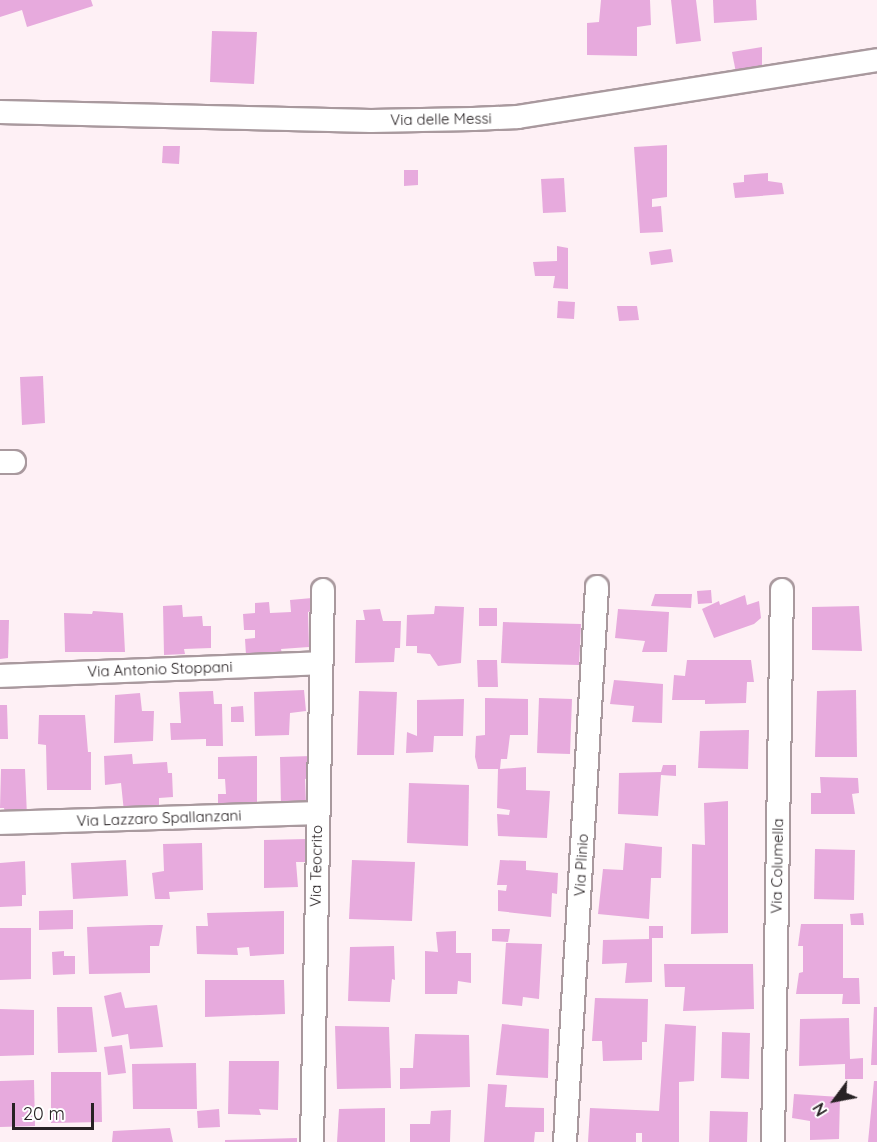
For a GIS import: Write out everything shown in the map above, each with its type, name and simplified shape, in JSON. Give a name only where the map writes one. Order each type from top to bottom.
[{"type":"street","name":"Via delle Messi","points":[[0,112],[371,121],[518,117],[877,60]]},
{"type":"street","name":"Via Plinio","points":[[565,1142],[597,587]]},
{"type":"street","name":"Via Teocrito","points":[[312,1142],[323,590]]},
{"type":"street","name":"Via Columella","points":[[773,1142],[782,590]]},
{"type":"street","name":"Via Antonio Stoppani","points":[[0,676],[321,663]]},
{"type":"street","name":"Via Lazzaro Spallanzani","points":[[0,823],[317,813]]},
{"type":"building","points":[[0,0],[91,0],[93,6],[27,27],[22,10],[0,17]]},
{"type":"building","points":[[601,0],[650,0],[651,25],[637,27],[637,56],[587,55],[587,23],[599,22]]},
{"type":"building","points":[[671,0],[696,0],[701,41],[676,44]]},
{"type":"building","points":[[713,0],[756,0],[757,20],[714,23]]},
{"type":"building","points":[[212,31],[257,32],[254,84],[210,82]]},
{"type":"building","points":[[762,47],[762,69],[736,73],[732,52]]},
{"type":"building","points":[[667,145],[667,197],[652,199],[652,207],[661,206],[663,232],[640,233],[634,147]]},
{"type":"building","points":[[163,146],[180,146],[179,164],[162,163]]},
{"type":"building","points":[[404,170],[418,170],[418,185],[404,186]]},
{"type":"building","points":[[768,173],[768,181],[782,183],[784,194],[735,198],[733,183],[744,182],[744,175]]},
{"type":"building","points":[[564,178],[566,212],[543,213],[541,179]]},
{"type":"building","points":[[557,246],[568,248],[568,289],[553,288],[555,276],[535,276],[533,262],[557,261]]},
{"type":"building","points":[[671,249],[673,262],[651,265],[649,252]]},
{"type":"building","points":[[558,301],[575,302],[574,319],[557,318]]},
{"type":"building","points":[[617,306],[637,306],[639,320],[619,321]]},
{"type":"building","points":[[43,376],[45,423],[22,425],[20,377]]},
{"type":"building","points":[[711,590],[712,603],[698,604],[697,591]]},
{"type":"building","points":[[655,594],[692,594],[691,608],[651,606]]},
{"type":"building","points":[[745,595],[747,605],[759,601],[761,618],[754,624],[714,638],[702,609],[719,601],[720,605]]},
{"type":"building","points":[[312,598],[312,611],[308,612],[309,647],[281,649],[282,654],[246,655],[245,639],[255,638],[255,630],[244,630],[243,614],[255,613],[255,603],[269,602],[270,613],[291,612],[290,600]]},
{"type":"building","points":[[182,605],[183,617],[202,616],[203,626],[211,626],[211,648],[184,649],[185,654],[164,655],[163,606]]},
{"type":"building","points":[[435,606],[464,607],[461,663],[438,666],[430,654],[417,653],[417,646],[406,646],[407,615],[434,614]]},
{"type":"building","points":[[859,606],[862,651],[812,650],[812,607]]},
{"type":"building","points":[[479,608],[497,608],[497,626],[479,626]]},
{"type":"building","points":[[380,609],[383,621],[401,621],[400,648],[395,648],[394,662],[355,663],[356,620],[365,620],[363,610]]},
{"type":"building","points":[[618,609],[669,612],[667,652],[642,652],[645,641],[615,638]]},
{"type":"building","points":[[93,611],[123,613],[125,652],[65,652],[64,613],[92,614]]},
{"type":"building","points":[[0,620],[9,620],[8,658],[0,659]]},
{"type":"building","points":[[503,622],[581,624],[579,665],[501,663]]},
{"type":"building","points":[[477,660],[497,660],[498,687],[478,687]]},
{"type":"building","points":[[687,660],[751,660],[754,682],[747,682],[746,703],[705,704],[705,700],[672,700],[674,675],[685,676]]},
{"type":"building","points":[[614,680],[663,684],[662,723],[632,722],[634,706],[610,704]]},
{"type":"building","points":[[304,690],[306,711],[290,713],[289,735],[255,736],[254,692]]},
{"type":"building","points":[[856,690],[857,757],[815,757],[817,691]]},
{"type":"building","points":[[213,691],[214,704],[222,704],[223,746],[206,746],[206,739],[171,740],[170,723],[181,723],[179,692]]},
{"type":"building","points":[[359,691],[397,692],[394,755],[357,755]]},
{"type":"building","points":[[140,693],[142,711],[154,711],[153,741],[114,743],[115,695]]},
{"type":"building","points":[[485,698],[528,699],[528,735],[510,735],[507,759],[501,759],[500,769],[526,767],[526,790],[550,791],[547,838],[498,836],[497,814],[509,815],[510,810],[497,808],[498,769],[478,769],[475,757],[476,736],[485,735]]},
{"type":"building","points":[[539,698],[572,699],[570,754],[537,753]]},
{"type":"building","points":[[464,699],[463,736],[434,736],[433,752],[406,753],[407,732],[417,736],[417,700]]},
{"type":"building","points":[[0,705],[7,705],[8,739],[0,739]]},
{"type":"building","points":[[243,706],[244,722],[231,722],[231,707]]},
{"type":"building","points":[[39,715],[85,715],[88,752],[91,752],[91,790],[47,790],[46,745],[38,744]]},
{"type":"building","points":[[749,730],[748,769],[698,768],[700,731]]},
{"type":"building","points":[[132,754],[133,764],[167,762],[168,773],[172,773],[173,797],[159,798],[159,810],[124,812],[121,783],[105,785],[104,756]]},
{"type":"building","points":[[257,756],[257,804],[218,805],[218,794],[226,794],[225,779],[218,779],[218,757]]},
{"type":"building","points":[[311,756],[311,778],[305,779],[306,804],[281,806],[280,757]]},
{"type":"building","points":[[663,765],[676,765],[676,776],[661,775],[658,816],[618,814],[619,773],[661,772]]},
{"type":"building","points":[[1,769],[25,769],[27,816],[6,817],[4,808],[0,808]]},
{"type":"building","points":[[820,777],[858,778],[859,793],[852,794],[855,814],[811,814],[811,793],[821,793]]},
{"type":"building","points":[[409,783],[469,785],[468,846],[407,843]]},
{"type":"building","points":[[728,801],[728,933],[691,934],[692,844],[705,845],[704,803]]},
{"type":"building","points":[[306,839],[306,862],[296,862],[298,887],[264,888],[264,840]]},
{"type":"building","points":[[202,843],[203,890],[169,892],[170,899],[155,899],[152,873],[164,871],[163,844]]},
{"type":"building","points":[[625,843],[662,847],[661,878],[651,878],[649,919],[598,914],[603,869],[623,870]]},
{"type":"building","points":[[815,849],[855,850],[854,900],[814,899]]},
{"type":"building","points":[[126,860],[128,896],[73,899],[71,863]]},
{"type":"building","points":[[352,860],[415,862],[412,921],[349,919]]},
{"type":"building","points":[[500,860],[526,861],[526,870],[558,873],[557,894],[552,893],[551,917],[498,911],[498,890],[506,891],[507,885],[497,885]]},
{"type":"building","points":[[25,861],[26,895],[22,895],[22,906],[0,907],[0,863]]},
{"type":"building","points":[[73,910],[73,929],[39,930],[39,911]]},
{"type":"building","points":[[284,911],[284,954],[250,956],[249,947],[237,948],[238,955],[197,954],[196,926],[208,926],[207,913]]},
{"type":"building","points":[[863,913],[864,925],[851,925],[850,914]]},
{"type":"building","points":[[801,924],[843,924],[843,978],[859,978],[860,1004],[842,1004],[843,994],[796,994],[799,973],[803,972],[803,946],[798,946]]},
{"type":"building","points":[[163,925],[159,946],[150,946],[150,973],[89,974],[87,927]]},
{"type":"building","points":[[649,926],[663,926],[663,938],[652,938],[652,982],[625,983],[627,963],[602,964],[603,940],[649,939]]},
{"type":"building","points":[[0,928],[31,928],[31,979],[0,980]]},
{"type":"building","points":[[492,929],[510,929],[508,942],[492,941]]},
{"type":"building","points":[[456,931],[456,953],[471,953],[471,983],[458,981],[457,994],[425,994],[425,951],[438,952],[436,932]]},
{"type":"building","points":[[506,943],[542,944],[539,999],[523,997],[522,1006],[502,1004]]},
{"type":"building","points":[[394,946],[395,980],[392,979],[390,1002],[348,1001],[350,947]]},
{"type":"building","points":[[64,951],[64,956],[75,956],[75,974],[53,975],[52,952]]},
{"type":"building","points":[[664,964],[753,964],[754,1009],[683,1011],[685,987],[665,987]]},
{"type":"building","points":[[205,980],[284,980],[285,1014],[205,1017]]},
{"type":"building","points":[[121,992],[125,1008],[157,1005],[163,1047],[130,1049],[128,1034],[112,1037],[104,996]]},
{"type":"building","points":[[595,998],[648,999],[647,1042],[642,1042],[642,1060],[603,1061],[602,1041],[592,1041]]},
{"type":"building","points":[[57,1007],[92,1007],[97,1052],[58,1053]]},
{"type":"building","points":[[874,1007],[877,1007],[877,1065],[871,1065]]},
{"type":"building","points":[[0,1009],[34,1010],[34,1055],[0,1056]]},
{"type":"building","points":[[849,1018],[850,1059],[863,1058],[863,1079],[845,1079],[845,1064],[799,1066],[800,1019]]},
{"type":"building","points":[[502,1024],[549,1029],[548,1078],[496,1075]]},
{"type":"building","points":[[665,1024],[696,1026],[694,1081],[679,1082],[679,1142],[642,1142],[642,1133],[636,1133],[636,1142],[588,1142],[590,1108],[659,1111]]},
{"type":"building","points":[[335,1026],[389,1027],[391,1088],[337,1089]]},
{"type":"building","points":[[722,1032],[750,1033],[749,1079],[721,1078]]},
{"type":"building","points":[[415,1034],[469,1035],[470,1087],[400,1089],[400,1068],[413,1068]]},
{"type":"building","points":[[122,1045],[126,1073],[108,1075],[104,1047]]},
{"type":"building","points":[[229,1061],[279,1061],[278,1110],[259,1109],[261,1115],[228,1114]]},
{"type":"building","points":[[196,1063],[197,1109],[133,1109],[132,1064]]},
{"type":"building","points":[[51,1072],[101,1072],[102,1122],[51,1123]]},
{"type":"building","points":[[34,1080],[35,1126],[0,1127],[0,1081]]},
{"type":"building","points":[[874,1081],[877,1081],[877,1142],[868,1142]]},
{"type":"building","points":[[488,1084],[507,1085],[505,1107],[544,1108],[544,1132],[535,1132],[534,1142],[484,1142]]},
{"type":"building","points":[[794,1094],[840,1097],[839,1139],[810,1140],[810,1121],[792,1118]]},
{"type":"building","points":[[385,1108],[385,1142],[337,1142],[339,1109]]},
{"type":"building","points":[[219,1109],[220,1127],[198,1128],[197,1111]]},
{"type":"building","points":[[451,1110],[450,1142],[410,1142],[410,1124],[430,1124],[431,1111]]},
{"type":"building","points":[[710,1111],[748,1112],[747,1142],[709,1142]]},
{"type":"building","points":[[170,1128],[173,1142],[112,1142],[113,1131]]},
{"type":"building","points":[[297,1138],[297,1142],[225,1142],[225,1140]]}]
